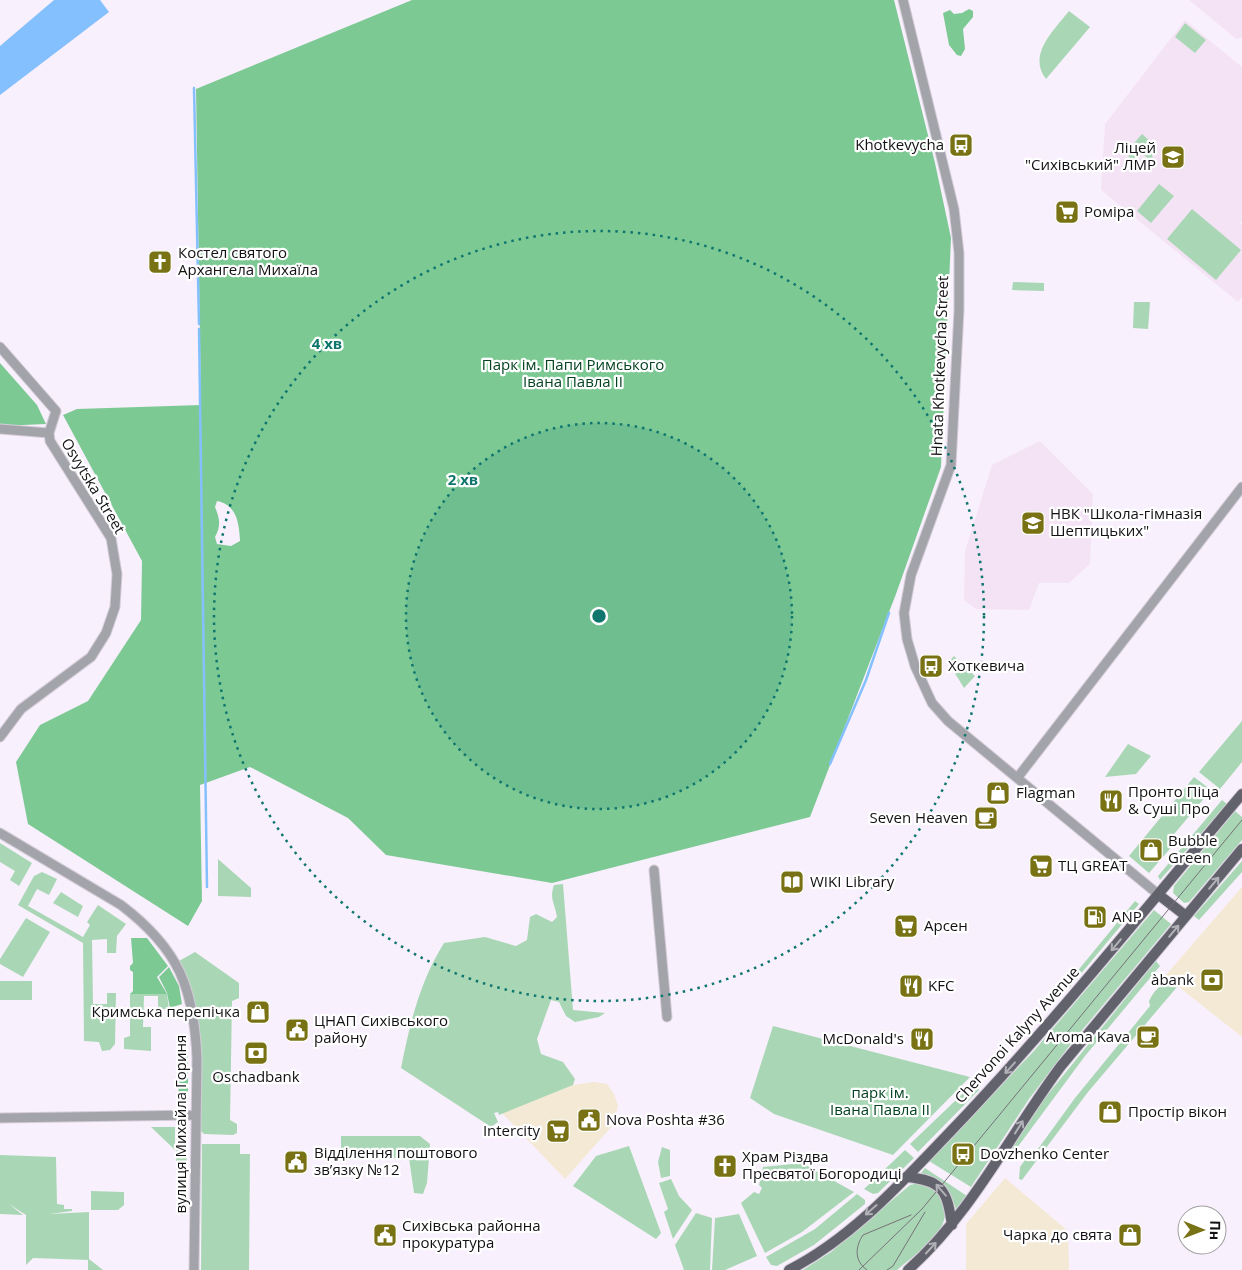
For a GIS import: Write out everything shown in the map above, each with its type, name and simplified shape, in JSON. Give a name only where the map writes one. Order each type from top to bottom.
[{"type":"main road","name":"Chervonoi Kalyny Avenue","points":[[789,1270],[848,1230],[906,1177],[1023,1054],[1242,794]]},
{"type":"main road","points":[[908,1270],[952,1225],[974,1198],[1035,1101],[1061,1066],[1242,850]]},
{"type":"main road","name":"Hnata Khotkevycha Street","points":[[1159,894],[1186,916]]},
{"type":"main road","points":[[906,1177],[932,1181],[943,1190],[948,1198],[952,1225]]},
{"type":"street","name":"Hnata Khotkevycha Street","points":[[903,0],[954,208],[959,278],[951,465],[911,575],[904,613],[907,640],[915,666],[932,703],[948,721],[1159,894]]},
{"type":"street","name":"Osvytska Street","points":[[0,347],[55,411],[48,433],[50,441],[111,538],[117,574],[115,607],[106,633],[91,657],[21,709],[0,737]]},
{"type":"street","points":[[0,429],[48,433]]},
{"type":"street","points":[[1018,777],[1242,488]]},
{"type":"street","name":"вулиця Михайла Гориня","points":[[0,833],[121,905],[149,928],[171,956],[186,984],[196,1030],[194,1270]]},
{"type":"street","points":[[654,870],[667,1017]]},
{"type":"street","points":[[0,1118],[196,1115]]},
{"type":"shaded area","points":[[1189,0],[1242,0],[1242,38],[1236,39]]},
{"type":"shaded area","name":"Ліцей \"Сихівський\" ЛМР","points":[[1185,20],[1242,67],[1242,221],[1240,223],[1242,225],[1242,297],[1238,302],[1101,190],[1105,124]]},
{"type":"shaded area","name":"НВК \"Школа-гімназія Шептицьких\"","points":[[1040,441],[1093,494],[1090,564],[1069,583],[1039,583],[1029,610],[976,609],[964,600],[965,551],[992,465]]},
{"type":"shaded area","points":[[1242,887],[1242,1037],[1165,976]]},
{"type":"shaded area","points":[[594,1082],[607,1084],[614,1094],[618,1105],[614,1124],[565,1179],[502,1113],[573,1085]]},
{"type":"shaded area","points":[[1005,1178],[1068,1231],[1069,1270],[966,1270],[966,1224]]},
{"type":"green space","name":"Парк ім. Папи Римського Івана Павла ІІ","points":[[412,0],[894,0],[935,163],[951,238],[941,467],[896,594],[810,817],[552,883],[386,855],[348,818],[250,767],[200,785],[202,901],[188,926],[28,824],[16,762],[40,725],[88,701],[141,620],[142,561],[63,415],[77,409],[201,405],[196,89]],"holes":[[[217,501],[224,503],[233,511],[238,521],[240,541],[231,546],[217,544],[215,537],[219,522],[215,507]]]},
{"type":"green space","points":[[969,9],[973,11],[973,17],[963,29],[965,49],[961,56],[957,55],[949,45],[943,13],[950,10],[954,14],[962,13]]},
{"type":"green space","points":[[1069,11],[1090,27],[1046,79],[1039,61],[1041,52],[1050,35]]},
{"type":"green space","points":[[1185,23],[1206,40],[1195,53],[1175,37]]},
{"type":"green space","points":[[1142,134],[1151,142],[1153,163],[1141,152],[1130,166],[1128,150]]},
{"type":"green space","points":[[1159,184],[1174,196],[1151,223],[1137,211]]},
{"type":"green space","points":[[1192,209],[1241,250],[1216,280],[1167,239]]},
{"type":"green space","points":[[1013,282],[1044,283],[1044,291],[1012,290]]},
{"type":"green space","points":[[1134,302],[1150,302],[1148,329],[1133,328]]},
{"type":"green space","points":[[0,363],[37,405],[46,424],[0,426]]},
{"type":"green space","points":[[954,656],[975,676],[964,688],[948,662]]},
{"type":"green space","points":[[1242,721],[1242,762],[1220,789],[1199,772]]},
{"type":"green space","points":[[1128,744],[1151,756],[1136,774],[1105,777]]},
{"type":"green space","points":[[1194,777],[1211,790],[1170,839],[1174,844],[1149,873],[1129,856]]},
{"type":"green space","points":[[1222,800],[1227,804],[1160,880],[1158,876]]},
{"type":"green space","points":[[1235,811],[1242,817],[1242,840],[1189,902],[1184,903],[1173,893],[1174,886]]},
{"type":"green space","points":[[0,843],[32,863],[19,886],[10,880],[15,871],[0,862]]},
{"type":"green space","points":[[218,859],[251,888],[251,897],[218,896]]},
{"type":"green space","points":[[1242,861],[1242,872],[1199,920],[1194,916]]},
{"type":"green space","points":[[42,872],[57,879],[49,895],[37,889],[28,906],[83,937],[90,925],[87,922],[98,905],[126,924],[117,936],[116,953],[107,953],[107,939],[92,940],[93,1004],[107,1004],[107,993],[116,993],[115,1044],[110,1050],[102,1051],[99,1042],[84,1041],[83,943],[18,905],[34,876]]},
{"type":"green space","points":[[563,884],[573,1010],[605,1013],[599,1017],[575,1022],[566,1016],[559,1002],[551,1000],[537,1039],[541,1054],[563,1062],[575,1079],[573,1085],[499,1115],[498,1112],[494,1113],[498,1122],[491,1127],[401,1068],[417,1003],[428,972],[444,943],[485,937],[516,946],[527,940],[530,917],[536,914],[552,922],[557,917],[552,898],[553,890],[554,885]]},
{"type":"green space","points":[[61,892],[83,906],[78,917],[53,903]]},
{"type":"green space","points":[[1135,901],[1139,904],[1069,988],[1066,985]]},
{"type":"green space","points":[[1154,910],[1171,924],[1073,1041],[1029,1099],[971,1187],[929,1161],[1033,1052]]},
{"type":"green space","points":[[26,918],[50,932],[23,977],[0,964],[0,959]]},
{"type":"green space","points":[[131,938],[147,938],[168,966],[157,977],[167,994],[130,994],[133,991],[133,972],[130,970],[130,966],[133,963]]},
{"type":"green space","points":[[195,952],[239,983],[239,998],[232,1001],[230,1120],[237,1124],[237,1133],[233,1135],[204,1134],[200,1130],[200,1044],[193,1002],[179,961]]},
{"type":"green space","points":[[1156,961],[1160,966],[1085,1056],[1008,1160],[1004,1160],[1040,1104]]},
{"type":"green space","points":[[169,967],[179,986],[182,1004],[170,1008],[167,993],[159,977]]},
{"type":"green space","points":[[0,981],[32,981],[32,1000],[0,1000]]},
{"type":"green space","points":[[1170,981],[1177,987],[1088,1092],[1022,1180],[1019,1179],[1020,1167],[1025,1160],[1030,1160],[1075,1098],[1150,1006],[1149,1001],[1155,991]]},
{"type":"green space","points":[[130,994],[167,994],[169,1009],[158,1009],[158,996],[144,996],[143,1027],[151,1027],[151,1051],[124,1049],[124,1038],[130,1036]]},
{"type":"green space","name":"парк ім. Івана Павла II","points":[[773,1026],[970,1077],[893,1155],[774,1114],[750,1098]]},
{"type":"green space","points":[[188,1055],[188,1103],[179,1101],[177,1056]]},
{"type":"green space","points":[[978,1079],[979,1090],[918,1152],[910,1144]]},
{"type":"green space","points":[[151,1127],[175,1127],[175,1150]]},
{"type":"green space","points":[[177,1127],[182,1129],[185,1134],[186,1170],[176,1170]]},
{"type":"green space","points":[[341,1136],[420,1136],[430,1144],[427,1183],[423,1194],[414,1193],[409,1158],[341,1157]]},
{"type":"green space","points":[[202,1144],[240,1144],[240,1154],[250,1154],[249,1270],[201,1270]]},
{"type":"green space","points":[[629,1146],[661,1233],[656,1239],[573,1186],[596,1156]]},
{"type":"green space","points":[[662,1147],[670,1150],[670,1176],[661,1178],[658,1162]]},
{"type":"green space","points":[[905,1150],[914,1158],[878,1193],[873,1194],[864,1189]]},
{"type":"green space","points":[[0,1155],[56,1157],[57,1204],[64,1205],[64,1209],[72,1209],[72,1211],[49,1214],[89,1212],[89,1259],[103,1270],[88,1270],[88,1260],[33,1258],[26,1265],[26,1215],[9,1204],[23,1215],[0,1214]]},
{"type":"green space","points":[[802,1163],[854,1192],[802,1232],[765,1253],[741,1203],[754,1192],[759,1194],[762,1188],[759,1185],[763,1167]]},
{"type":"green space","points":[[925,1168],[967,1196],[958,1209],[956,1209],[947,1190],[939,1182],[921,1173]]},
{"type":"green space","points":[[671,1179],[679,1196],[692,1210],[673,1239],[664,1212],[668,1209],[659,1183]]},
{"type":"green space","points":[[919,1183],[933,1189],[941,1197],[945,1212],[944,1222],[932,1240],[897,1270],[803,1270],[831,1252],[910,1185]]},
{"type":"green space","points":[[91,1191],[124,1192],[124,1205],[118,1210],[91,1210]]},
{"type":"green space","points":[[857,1194],[865,1200],[865,1204],[814,1245],[777,1266],[771,1265],[766,1257],[815,1229]]},
{"type":"green space","points":[[696,1213],[712,1218],[710,1270],[684,1270],[675,1245]]},
{"type":"green space","points":[[739,1214],[757,1256],[725,1270],[712,1270],[715,1218]]},
{"type":"water","points":[[54,0],[100,0],[109,12],[0,95],[0,46]]},
{"type":"waterway","points":[[194,88],[199,324]]},
{"type":"waterway","points":[[199,329],[207,887]]},
{"type":"waterway","points":[[830,764],[866,680],[889,613]]},
{"type":"tram line","points":[[859,1270],[922,1209],[1242,820]]},
{"type":"tram line","points":[[887,1270],[893,1266],[925,1212]]},
{"type":"tram line","points":[[867,1270],[860,1262],[857,1254],[858,1244],[863,1235],[911,1215]]},
{"type":"place","name":"Khotkevycha","points":[[961,145]]},
{"type":"place","name":"Ліцей \"Сихівський\" ЛМР","points":[[1173,157]]},
{"type":"place","name":"Роміра","points":[[1067,212]]},
{"type":"place","name":"Костел святого Архангела Михаїла","points":[[160,262]]},
{"type":"place","name":"НВК \"Школа-гімназія Шептицьких\"","points":[[1033,523]]},
{"type":"place","name":"Хоткевича","points":[[931,666]]},
{"type":"place","name":"Flagman","points":[[998,793]]},
{"type":"place","name":"Пронто Піца & Суші Про","points":[[1111,801]]},
{"type":"place","name":"Seven Heaven","points":[[986,818]]},
{"type":"place","name":"Bubble Green","points":[[1151,850]]},
{"type":"place","name":"ТЦ GREAT","points":[[1041,866]]},
{"type":"place","name":"WIKI Library","points":[[792,882]]},
{"type":"place","name":"ANP","points":[[1095,917]]},
{"type":"place","name":"Арсен","points":[[906,926]]},
{"type":"place","name":"àbank","points":[[1212,980]]},
{"type":"place","name":"KFC","points":[[911,986]]},
{"type":"place","name":"Кримська перепічка","points":[[258,1012]]},
{"type":"place","name":"ЦНАП Сихівського району","points":[[297,1030]]},
{"type":"place","name":"Aroma Kava","points":[[1148,1037]]},
{"type":"place","name":"McDonald's","points":[[922,1039]]},
{"type":"place","name":"Oschadbank","points":[[256,1053]]},
{"type":"place","name":"Простір вікон","points":[[1110,1112]]},
{"type":"place","name":"Nova Poshta #36","points":[[589,1120]]},
{"type":"place","name":"Intercity","points":[[558,1131]]},
{"type":"place","name":"Dovzhenko Center","points":[[963,1154]]},
{"type":"place","name":"Відділення поштового зв’язку №12","points":[[296,1162]]},
{"type":"place","name":"Храм Різдва Пресвятої Богородиці","points":[[725,1166]]},
{"type":"place","name":"Сихівська районна прокуратура","points":[[385,1235]]},
{"type":"place","name":"Чарка до свята","points":[[1130,1235]]}]
